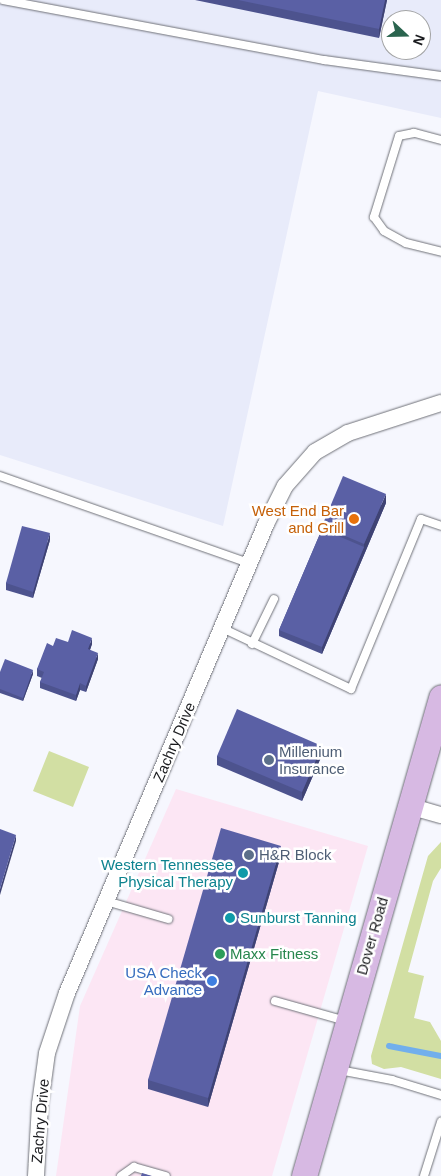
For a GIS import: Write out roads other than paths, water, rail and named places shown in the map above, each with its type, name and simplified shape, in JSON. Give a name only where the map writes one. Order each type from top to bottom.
[{"type":"main road","name":"Dover Road","points":[[304,1176],[409,806],[440,706]]},
{"type":"street","name":"Zachry Drive","points":[[36,1176],[40,1104],[47,1053],[67,993],[249,564],[285,486],[315,452],[348,433],[441,403]]},
{"type":"street","points":[[409,806],[441,815]]},
{"type":"lane","points":[[3,0],[324,60],[441,76]]},
{"type":"lane","points":[[441,140],[414,132],[399,136],[374,217],[384,231],[406,243],[441,252]]},
{"type":"lane","points":[[0,476],[249,564]]},
{"type":"lane","points":[[222,628],[252,644],[351,689],[421,519],[441,526]]},
{"type":"lane","points":[[252,644],[274,599]]},
{"type":"lane","points":[[106,901],[168,919]]},
{"type":"lane","points":[[274,1001],[348,1022]]},
{"type":"lane","points":[[334,1069],[392,1080],[441,1095]]},
{"type":"lane","points":[[424,1176],[441,1122]]},
{"type":"lane","points":[[121,1176],[134,1167],[166,1176]]},
{"type":"waterway","points":[[389,1046],[441,1056]]},
{"type":"place","name":"West End Bar and Grill","points":[[354,519]]},
{"type":"place","name":"Millenium Insurance","points":[[269,760]]},
{"type":"place","name":"H&R Block","points":[[249,855]]},
{"type":"place","name":"Western Tennessee Physical Therapy","points":[[243,873]]},
{"type":"place","name":"Sunburst Tanning","points":[[230,918]]},
{"type":"place","name":"Maxx Fitness","points":[[220,954]]},
{"type":"place","name":"USA Check Advance","points":[[212,981]]}]
